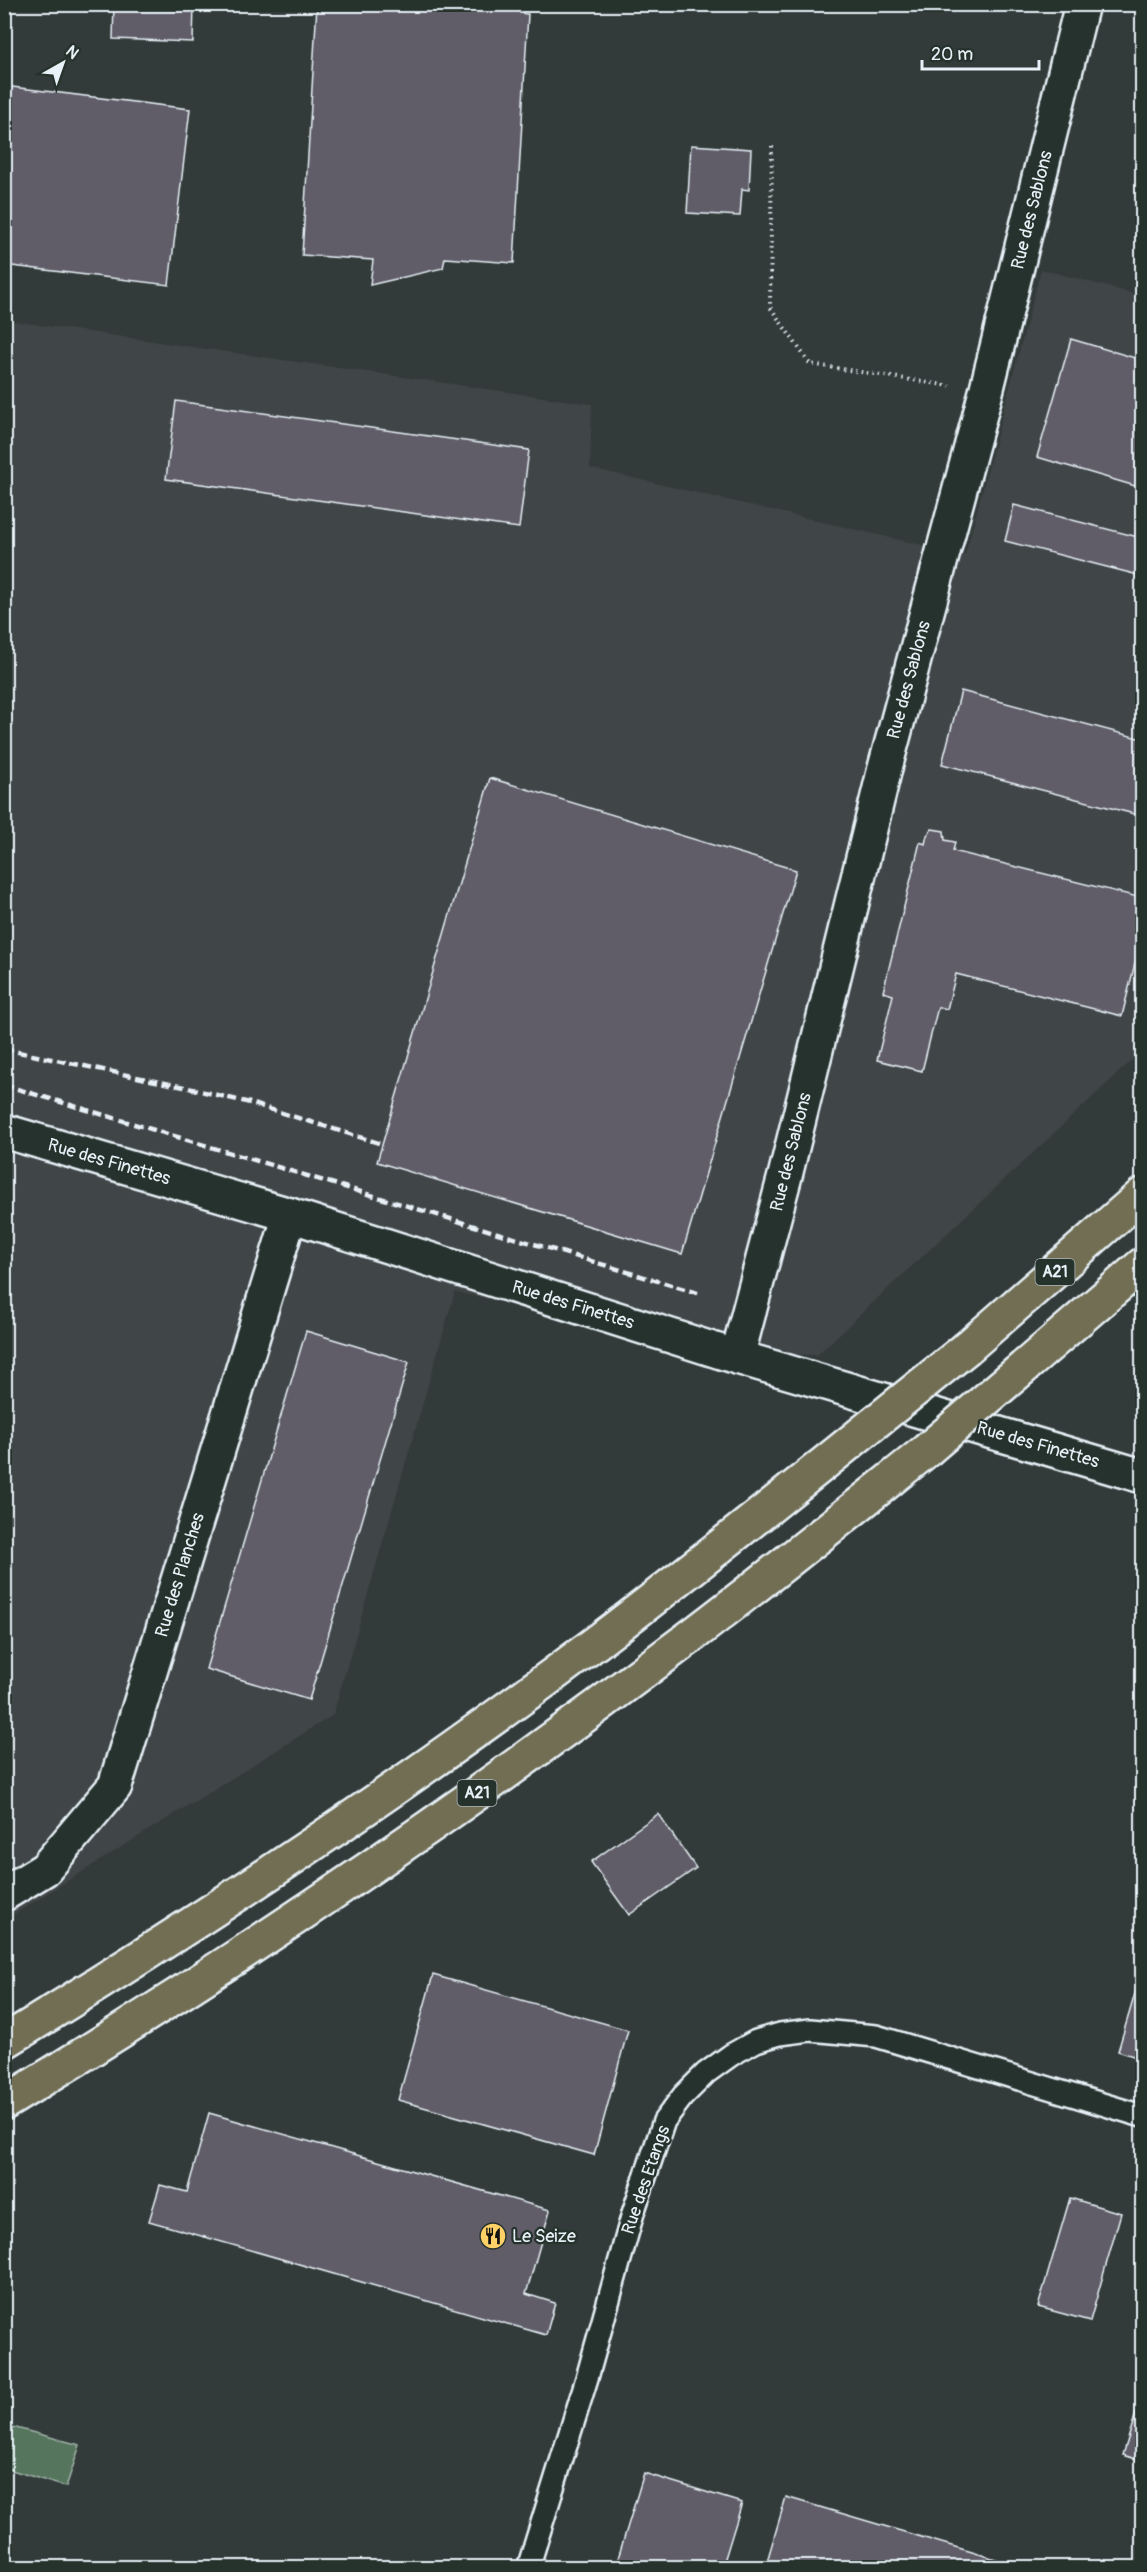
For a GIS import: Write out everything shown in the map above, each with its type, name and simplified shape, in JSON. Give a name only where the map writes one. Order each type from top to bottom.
[{"type":"highway","name":"A21","points":[[4,2042],[190,1925],[430,1762],[595,1643],[724,1544],[967,1348],[1143,1195]]},
{"type":"highway","name":"A21","points":[[4,2103],[253,1946],[428,1828],[685,1641],[927,1450],[1143,1265]]},
{"type":"street","name":"Rue des Sablons","points":[[737,1356],[786,1172],[885,768],[987,392],[1082,4]]},
{"type":"street","name":"Rue des Finettes","points":[[4,1131],[290,1215],[737,1356],[1143,1476]]},
{"type":"street","name":"Rue des Planches","points":[[4,1894],[45,1869],[115,1786],[290,1215]]},
{"type":"lane","name":"Rue des Etangs","points":[[528,2568],[587,2378],[633,2212],[664,2121],[682,2096],[723,2061],[756,2042],[780,2034],[810,2031],[876,2036],[1143,2116]]},
{"type":"path","points":[[772,146],[770,307],[810,364],[987,392]]},
{"type":"shaded area","points":[[1041,269],[1142,296],[1142,1051],[817,1355],[759,1353],[455,1292],[333,1715],[5,1920],[5,320],[592,404],[590,468],[965,555]]},
{"type":"green space","points":[[5,2425],[80,2445],[66,2487],[5,2468]]},
{"type":"building","points":[[114,4],[194,4],[193,42],[113,39]]},
{"type":"building","points":[[521,4],[520,13],[528,14],[514,263],[445,258],[443,268],[370,285],[373,260],[302,255],[317,5]]},
{"type":"building","points":[[4,86],[190,109],[169,285],[4,265]]},
{"type":"building","points":[[691,145],[751,149],[749,190],[742,189],[740,216],[687,213]]},
{"type":"building","points":[[1071,339],[1142,360],[1142,488],[1037,457]]},
{"type":"building","points":[[176,401],[529,450],[519,528],[166,479]]},
{"type":"building","points":[[1014,505],[1142,538],[1142,576],[1005,541]]},
{"type":"building","points":[[961,691],[1142,739],[1142,816],[942,764]]},
{"type":"building","points":[[490,778],[796,870],[682,1254],[377,1162]]},
{"type":"building","points":[[932,829],[944,831],[945,840],[955,842],[953,851],[1142,898],[1142,935],[1122,1016],[956,974],[947,1009],[938,1007],[922,1071],[877,1060],[893,995],[883,992],[920,842],[925,844],[927,835]]},
{"type":"building","points":[[306,1331],[409,1362],[309,1700],[206,1669]]},
{"type":"building","points":[[658,1814],[696,1868],[629,1915],[591,1862]]},
{"type":"building","points":[[1142,1970],[1142,2059],[1118,2051]]},
{"type":"building","points":[[433,1975],[628,2030],[594,2155],[398,2100]]},
{"type":"building","points":[[209,2113],[550,2210],[526,2294],[555,2303],[546,2335],[149,2221],[160,2185],[187,2192]]},
{"type":"building","points":[[1070,2198],[1121,2213],[1090,2321],[1038,2307]]},
{"type":"building","points":[[1142,2394],[1142,2461],[1123,2455]]},
{"type":"building","points":[[644,2473],[742,2503],[722,2568],[615,2568]]},
{"type":"building","points":[[786,2497],[1016,2565],[1015,2568],[765,2568]]},
{"type":"railway","points":[[4,1049],[250,1103],[382,1144]]},
{"type":"railway","points":[[4,1085],[701,1294]]},
{"type":"place","name":"Le Seize","points":[[493,2236]]}]
